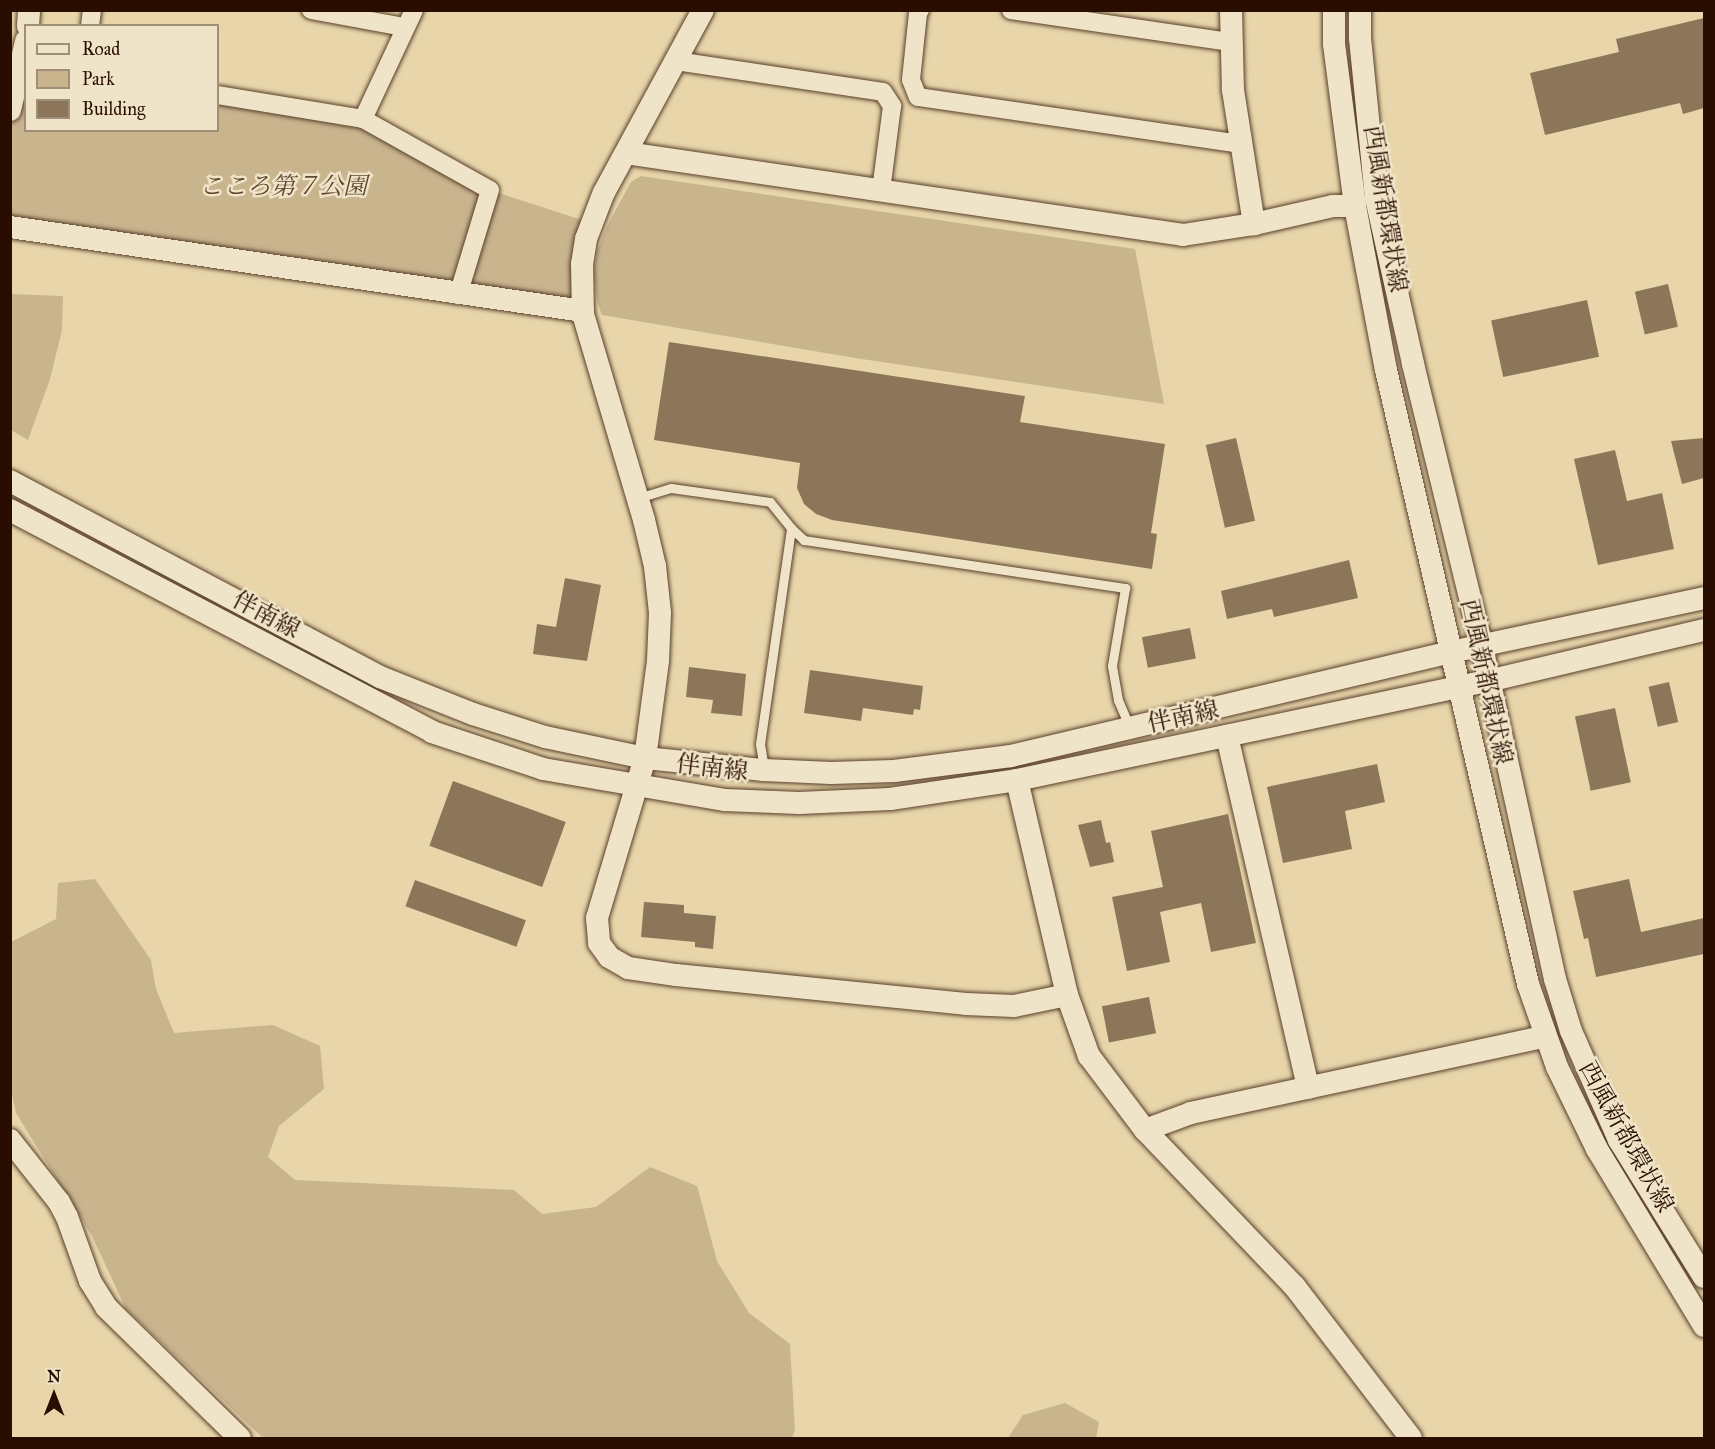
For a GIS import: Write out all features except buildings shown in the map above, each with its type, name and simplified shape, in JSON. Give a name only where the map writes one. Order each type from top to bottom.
[{"type":"street","points":[[311,10],[404,27]]},
{"type":"street","points":[[363,119],[404,27],[414,10]]},
{"type":"street","points":[[704,10],[604,192],[586,239],[581,280],[583,311],[638,498],[655,566],[660,613],[658,661],[645,758],[597,918],[599,943],[609,957],[628,968],[966,1004],[1014,1006],[1067,995]]},
{"type":"street","points":[[920,10],[911,80],[918,97],[1240,144]]},
{"type":"street","points":[[1011,10],[1231,42]]},
{"type":"street","points":[[1231,10],[1231,42],[1240,144],[1254,224]]},
{"type":"street","name":"西風新都環状線","points":[[1334,10],[1334,44],[1354,206],[1386,370],[1528,984],[1557,1067],[1597,1149],[1704,1326]]},
{"type":"street","name":"西風新都環状線","points":[[1360,10],[1360,38],[1377,198],[1413,364],[1482,646],[1555,979],[1570,1031],[1619,1140],[1704,1277]]},
{"type":"street","points":[[10,110],[21,57]]},
{"type":"street","points":[[676,61],[884,92],[892,106],[881,191]]},
{"type":"street","points":[[219,95],[363,119],[490,190],[458,295]]},
{"type":"street","points":[[626,153],[1183,235],[1254,224],[1333,206],[1354,206]]},
{"type":"street","points":[[10,227],[458,295],[583,311]]},
{"type":"street","name":"伴南線","points":[[10,481],[380,677],[473,714],[544,737],[645,758],[764,770],[831,773],[894,771],[1011,756],[1451,652],[1704,598]]},
{"type":"street","name":"伴南線","points":[[10,510],[432,732],[543,769],[725,800],[799,803],[890,799],[1017,780],[1488,681],[1704,630]]},
{"type":"street","points":[[1227,736],[1308,1088]]},
{"type":"street","points":[[1017,780],[1067,995],[1089,1056],[1145,1130],[1295,1287],[1411,1438]]},
{"type":"street","points":[[1145,1130],[1191,1113],[1546,1036]]},
{"type":"street","points":[[10,1140],[59,1202],[70,1225],[90,1281],[106,1307],[240,1438]]},
{"type":"lane","points":[[638,498],[671,488],[770,502],[804,540],[1125,588],[1112,666],[1118,700],[1130,728]]},
{"type":"lane","points":[[764,770],[760,744],[791,528]]},
{"type":"green space","name":"こころ第７公園","points":[[24,69],[24,132],[219,132],[219,95],[363,119],[490,190],[591,223],[583,311],[11,227],[11,110]]},
{"type":"green space","points":[[641,176],[1135,249],[1164,404],[855,358],[602,315],[597,301],[594,273],[597,252],[606,228],[631,182]]},
{"type":"green space","points":[[11,294],[63,296],[62,330],[50,379],[28,440],[11,430]]},
{"type":"green space","points":[[95,879],[151,960],[156,989],[174,1033],[273,1025],[320,1046],[324,1089],[279,1126],[268,1157],[295,1180],[514,1190],[542,1214],[596,1207],[650,1167],[697,1186],[717,1261],[749,1313],[790,1344],[795,1429],[792,1438],[263,1438],[126,1309],[92,1236],[16,1113],[10,1085],[11,942],[56,919],[58,883]]},
{"type":"green space","points":[[1065,1403],[1099,1422],[1096,1438],[1008,1438],[1023,1415]]}]
